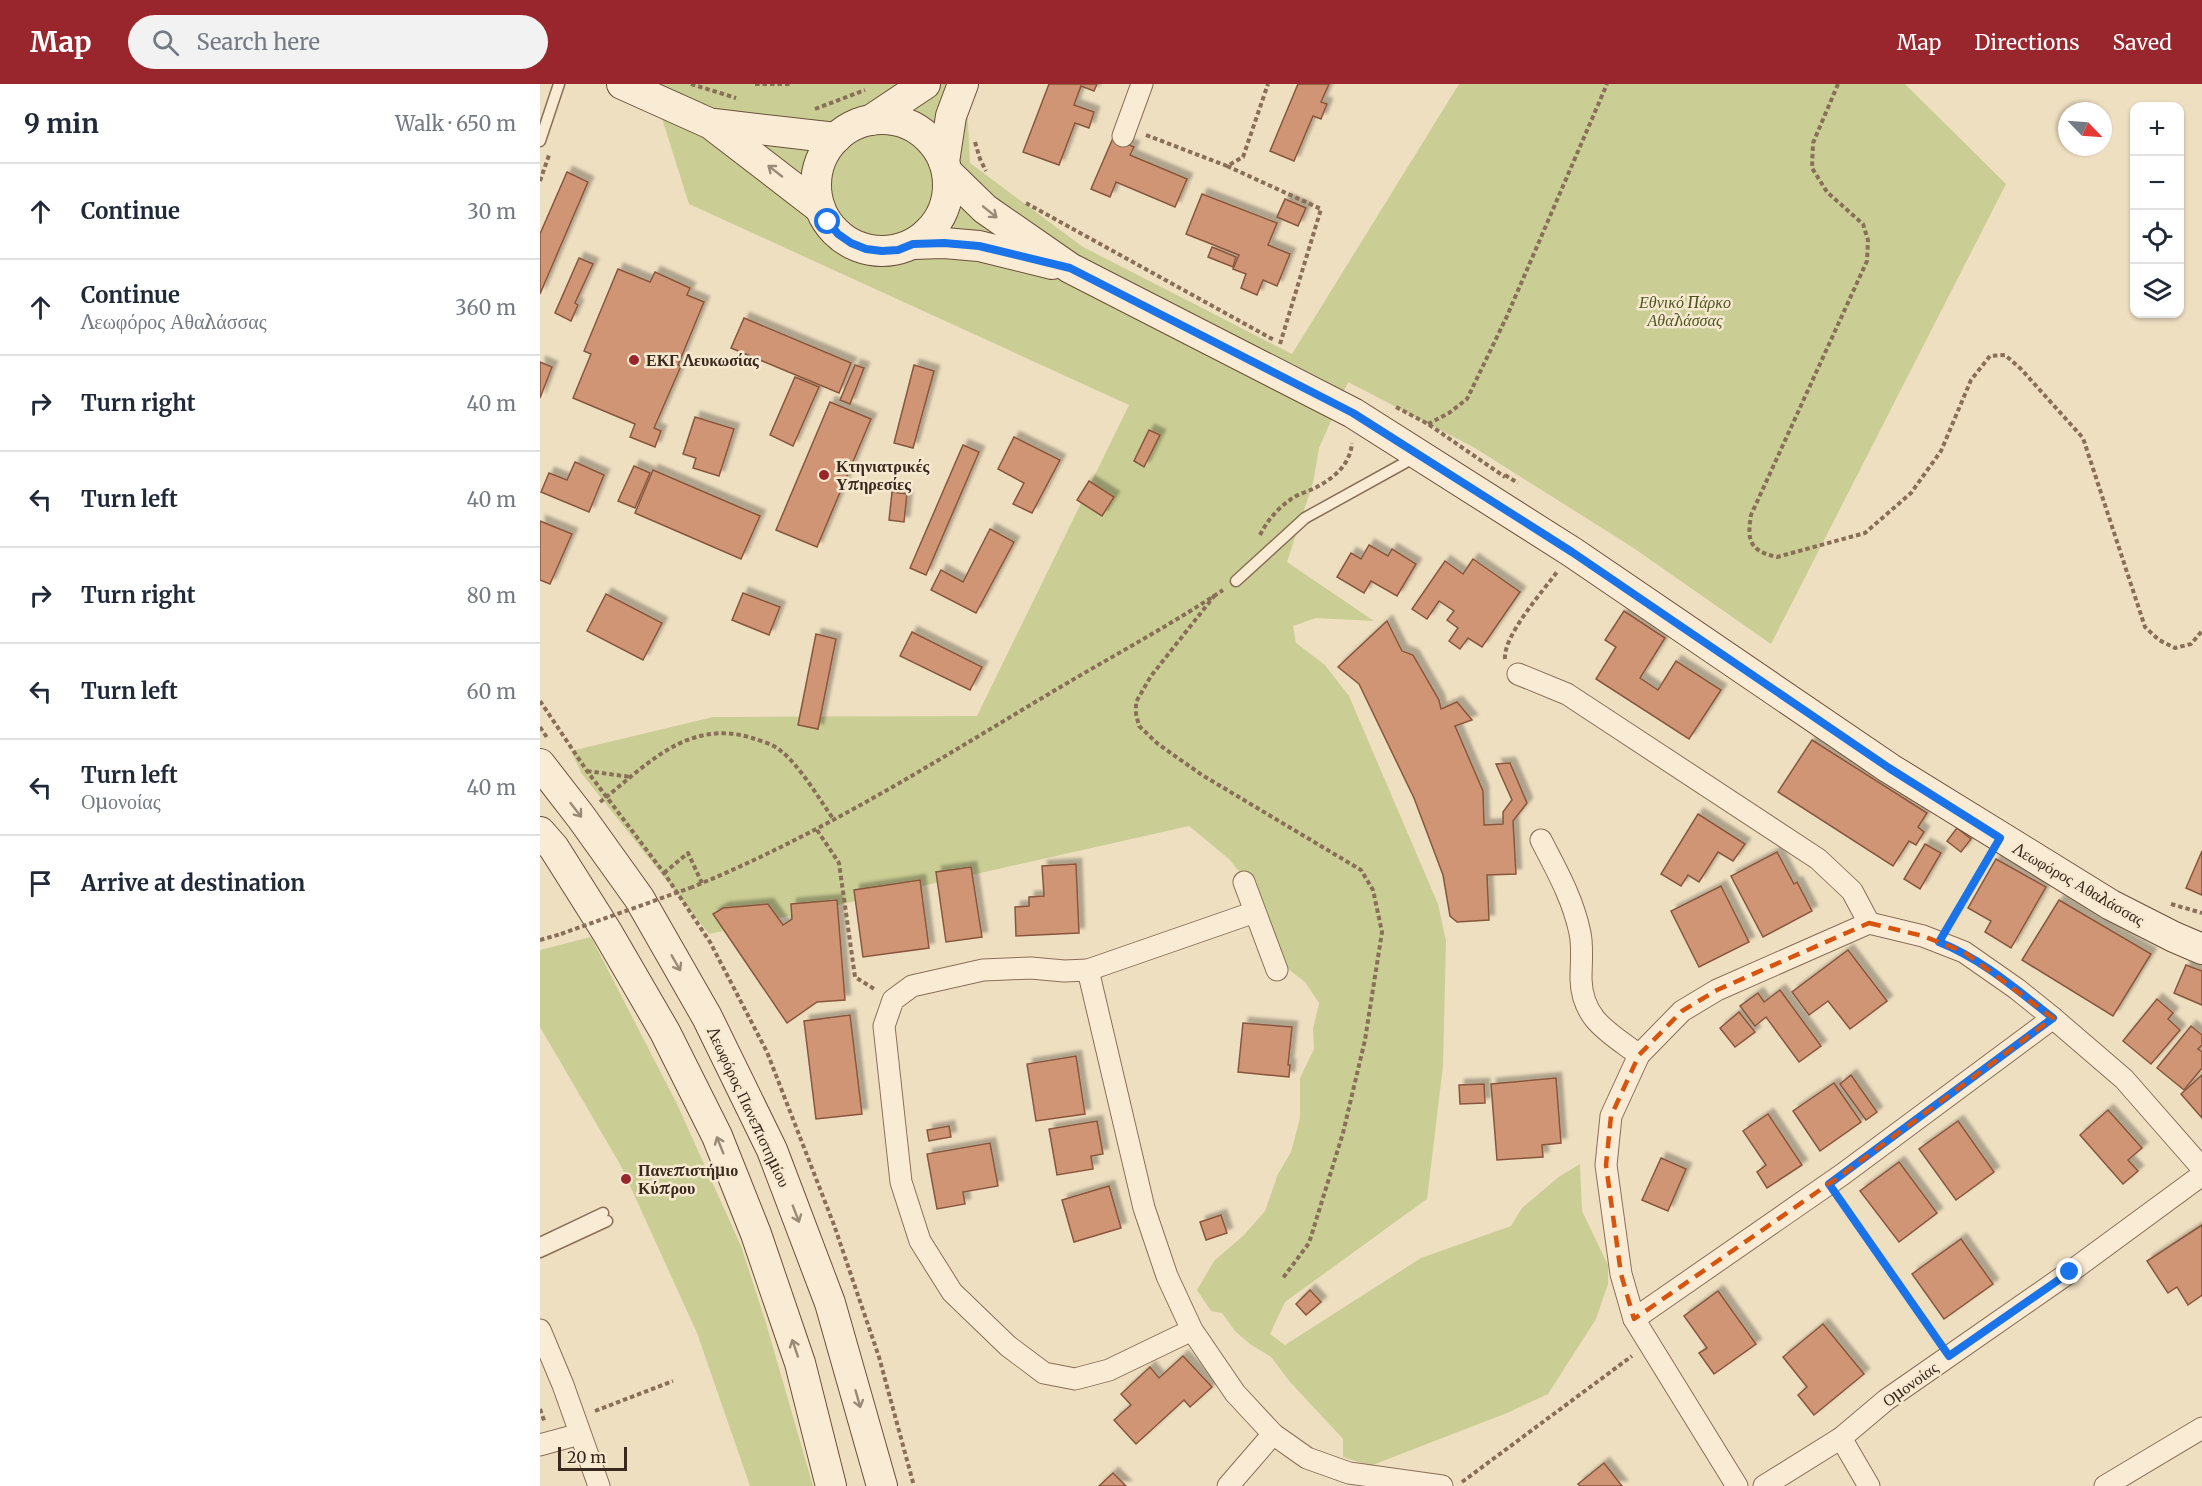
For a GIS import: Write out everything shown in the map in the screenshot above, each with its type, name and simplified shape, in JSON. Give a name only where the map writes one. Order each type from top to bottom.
[{"type":"main road","points":[[622,84],[711,124],[820,208]]},
{"type":"main road","points":[[925,84],[871,120],[847,130],[825,153],[818,171],[817,189],[820,208],[838,234],[851,243],[866,249],[898,250],[913,244],[932,229],[944,208],[947,196],[946,167],[951,116],[963,84]]},
{"type":"main road","points":[[871,120],[889,120],[907,124],[923,133],[936,146],[946,167]]},
{"type":"main road","points":[[711,124],[837,138]]},
{"type":"main road","name":"Λεωφόρος Αθαλάσσας","points":[[946,167],[985,209],[1070,268],[1353,413],[1415,451],[1500,489],[1572,552],[1889,768],[2111,905],[2174,938],[2202,949]]},
{"type":"main road","name":"Λεωφόρος Αθαλάσσας","points":[[913,244],[944,243],[979,246],[1070,268]]},
{"type":"main road","name":"Λεωφόρος Πανεπιστημίου","points":[[540,764],[639,898],[707,1017],[772,1150],[830,1303],[882,1486]]},
{"type":"main road","points":[[540,832],[554,848],[665,1032],[717,1136],[756,1234],[800,1363],[831,1486]]},
{"type":"street","points":[[1124,132],[1142,84]]},
{"type":"street","points":[[1518,674],[1567,694],[1818,859],[1852,891],[1869,923]]},
{"type":"street","points":[[1541,840],[1569,893],[1581,935],[1581,990],[1586,1009],[1604,1029],[1639,1055]]},
{"type":"street","points":[[1244,882],[1277,970]]},
{"type":"street","points":[[1192,1330],[1108,1370],[1075,1379],[1044,1373],[1008,1346],[952,1292],[920,1241],[901,1182],[884,1026],[893,1000],[912,986],[983,970],[1031,968],[1064,971],[1088,970],[1255,912]]},
{"type":"street","points":[[1737,1486],[1634,1319],[1621,1274],[1606,1165],[1611,1116],[1639,1055],[1682,1011],[1717,990],[1869,923],[1905,931],[1964,952],[2017,989],[2124,1079],[2202,1168]]},
{"type":"street","points":[[1088,970],[1144,1208],[1167,1276],[1192,1330],[1234,1393],[1273,1434],[1307,1458],[1349,1473],[1442,1486]]},
{"type":"street","points":[[1634,1319],[1829,1184],[2053,1018]]},
{"type":"street","name":"Ομονοίας","points":[[1764,1486],[1841,1438],[1886,1400],[2202,1175]]},
{"type":"street","points":[[540,1330],[563,1384],[599,1486]]},
{"type":"street","points":[[2105,1486],[2202,1428]]},
{"type":"street","points":[[543,1435],[580,1434]]},
{"type":"street","points":[[1228,1486],[1273,1434]]},
{"type":"street","points":[[1841,1438],[1869,1486]]},
{"type":"lane","points":[[540,141],[559,84]]},
{"type":"lane","points":[[1236,581],[1305,518],[1408,461],[1415,451]]},
{"type":"lane","points":[[540,1243],[605,1217],[540,1252]]},
{"type":"path","points":[[691,84],[746,101]]},
{"type":"path","points":[[755,84],[792,84]]},
{"type":"path","points":[[1227,166],[1243,157],[1268,84]]},
{"type":"path","points":[[1428,424],[1449,413],[1467,399],[1507,316],[1607,84]]},
{"type":"path","points":[[1838,84],[1813,143],[1812,168],[1827,192],[1863,224],[1868,240],[1867,261],[1751,515],[1748,534],[1753,545],[1765,555],[1777,557],[1865,533],[1911,493],[1941,451],[1971,380],[1990,356],[2005,356],[2021,369],[2083,438],[2145,627],[2159,640],[2175,648],[2191,644],[2202,631]]},
{"type":"path","points":[[806,112],[868,88]]},
{"type":"path","points":[[1023,201],[1280,344],[1321,209],[1227,166],[1124,132]]},
{"type":"path","points":[[974,138],[988,176]]},
{"type":"path","points":[[1393,405],[1428,424],[1500,489],[1525,488]]},
{"type":"path","points":[[1257,541],[1267,521],[1291,499],[1317,487],[1344,466],[1351,453],[1353,413]]},
{"type":"path","points":[[1518,674],[1505,664],[1504,650],[1514,630],[1572,552]]},
{"type":"path","points":[[540,940],[690,888],[817,830],[906,781],[1048,694],[1179,619],[1236,581]]},
{"type":"path","points":[[1215,595],[1151,676],[1136,702],[1136,714],[1140,726],[1158,744],[1202,775],[1361,870],[1373,891],[1382,932],[1365,1040],[1343,1133],[1309,1243],[1283,1278]]},
{"type":"path","points":[[581,817],[668,747],[684,740],[714,734],[739,734],[781,750],[804,777],[834,820]]},
{"type":"path","points":[[587,771],[631,777]]},
{"type":"path","points":[[817,830],[839,863],[855,977],[893,1000]]},
{"type":"path","points":[[1939,942],[2000,838]]},
{"type":"path","points":[[664,873],[688,853],[702,883]]},
{"type":"path","points":[[2160,901],[2202,913]]},
{"type":"path","points":[[1829,1184],[1949,1356]]},
{"type":"path","points":[[1456,1486],[1649,1344]]},
{"type":"path","points":[[590,1413],[673,1381]]},
{"type":"path","points":[[540,1409],[543,1435]]},
{"type":"highlighted area","points":[[1869,923],[1923,936],[1964,952],[2053,1018],[1843,1174],[1634,1319],[1621,1274],[1606,1165],[1611,1116],[1639,1055],[1682,1011],[1717,990]]},
{"type":"green space","name":"Εθνικό Πάρκο Αθαλάσσας","points":[[639,84],[966,84],[970,163],[1083,247],[1292,354],[1459,84],[1905,84],[2006,184],[1771,644],[1632,547],[1475,448],[1348,382],[1319,448],[1313,483],[1287,562],[1374,621],[1316,618],[1293,626],[1296,643],[1325,665],[1349,696],[1438,904],[1446,941],[1443,1066],[1427,1199],[1285,1302],[1270,1334],[1285,1345],[1421,1258],[1511,1226],[1522,1208],[1560,1176],[1580,1164],[1582,1211],[1608,1265],[1608,1284],[1596,1319],[1548,1394],[1507,1413],[1370,1466],[1343,1457],[1343,1439],[1290,1382],[1271,1357],[1235,1331],[1222,1313],[1211,1311],[1197,1290],[1214,1261],[1244,1235],[1265,1211],[1278,1174],[1291,1152],[1300,1118],[1300,1078],[1314,1049],[1313,1029],[1319,1003],[1305,982],[1275,959],[1255,891],[1229,859],[1189,826],[709,934],[582,774],[571,751],[713,717],[977,716],[1129,405],[689,204],[653,90]]},
{"type":"green space","points":[[591,937],[677,1104],[741,1246],[766,1323],[813,1486],[750,1486],[697,1333],[621,1166],[540,1027],[540,950]]},
{"type":"building","points":[[1049,84],[1097,84],[1094,91],[1081,86],[1074,105],[1094,112],[1089,128],[1075,123],[1059,165],[1023,152]]},
{"type":"building","points":[[1298,84],[1329,84],[1321,102],[1327,104],[1321,119],[1313,116],[1294,161],[1270,151]]},
{"type":"building","points":[[1113,138],[1134,147],[1130,155],[1187,179],[1175,207],[1116,182],[1110,197],[1091,189]]},
{"type":"building","points":[[567,172],[588,182],[540,294],[540,234]]},
{"type":"building","points":[[1202,194],[1277,223],[1268,245],[1290,254],[1277,286],[1263,280],[1257,295],[1241,288],[1246,274],[1233,269],[1239,255],[1186,234]]},
{"type":"building","points":[[1285,199],[1306,208],[1298,226],[1277,217]]},
{"type":"building","points":[[1212,247],[1236,257],[1233,267],[1208,257]]},
{"type":"building","points":[[579,258],[593,264],[575,303],[578,305],[571,321],[555,313]]},
{"type":"building","name":"ΕΚΓ Λευκωσίας","points":[[618,269],[650,282],[655,272],[690,288],[687,295],[704,302],[678,365],[681,366],[654,428],[661,431],[655,447],[630,437],[635,424],[573,398],[591,354],[584,351]]},
{"type":"building","points":[[744,318],[851,363],[839,393],[731,348]]},
{"type":"building","points":[[540,362],[552,367],[540,398]]},
{"type":"building","points":[[855,365],[864,368],[850,404],[840,400]]},
{"type":"building","points":[[914,365],[934,371],[913,448],[894,443]]},
{"type":"building","points":[[795,377],[819,387],[793,446],[770,435]]},
{"type":"building","name":"Κτηνιατρικές Υπηρεσίες","points":[[830,402],[871,419],[817,547],[776,530]]},
{"type":"building","points":[[695,417],[734,429],[719,476],[693,468],[696,458],[683,454]]},
{"type":"building","points":[[1149,430],[1160,435],[1144,467],[1134,461]]},
{"type":"building","points":[[1014,437],[1060,460],[1032,513],[1013,504],[1024,483],[998,469]]},
{"type":"building","points":[[963,445],[979,452],[926,575],[910,568]]},
{"type":"building","points":[[575,462],[604,475],[589,512],[541,492],[549,473],[567,480]]},
{"type":"building","points":[[634,466],[650,473],[635,508],[618,501]]},
{"type":"building","points":[[653,470],[760,516],[741,559],[635,513]]},
{"type":"building","points":[[1089,481],[1114,497],[1102,516],[1077,500]]},
{"type":"building","points":[[892,492],[907,494],[904,522],[889,520]]},
{"type":"building","points":[[540,521],[572,534],[550,584],[540,580]]},
{"type":"building","points":[[990,529],[1014,542],[976,613],[931,590],[941,570],[963,582]]},
{"type":"building","points":[[1369,545],[1388,556],[1392,549],[1416,564],[1397,596],[1371,581],[1364,593],[1337,577],[1351,553],[1361,559]]},
{"type":"building","points":[[1473,559],[1520,592],[1482,647],[1468,638],[1460,649],[1449,641],[1458,628],[1447,620],[1454,611],[1439,601],[1427,619],[1412,609],[1445,561],[1463,574]]},
{"type":"building","points":[[743,593],[780,607],[769,635],[732,620]]},
{"type":"building","points":[[606,594],[662,623],[643,660],[587,631]]},
{"type":"building","points":[[1624,611],[1665,638],[1640,678],[1658,690],[1676,661],[1721,690],[1689,739],[1596,679],[1616,647],[1605,640]]},
{"type":"building","points":[[1387,621],[1402,651],[1413,655],[1439,700],[1441,709],[1457,702],[1472,720],[1455,726],[1483,791],[1484,825],[1503,824],[1503,812],[1512,800],[1496,764],[1510,763],[1527,803],[1513,821],[1516,874],[1487,875],[1489,920],[1457,922],[1450,916],[1443,875],[1414,798],[1359,684],[1338,667]]},
{"type":"building","points":[[912,632],[982,667],[970,690],[900,656]]},
{"type":"building","points":[[816,634],[836,639],[818,729],[798,725]]},
{"type":"building","points":[[1812,740],[1927,813],[1918,827],[1924,832],[1916,845],[1909,841],[1893,866],[1778,792]]},
{"type":"building","points":[[1698,814],[1745,844],[1733,861],[1718,852],[1699,882],[1688,875],[1681,886],[1661,874]]},
{"type":"building","points":[[1957,828],[1971,839],[1961,852],[1947,841]]},
{"type":"building","points":[[1925,844],[1941,853],[1920,889],[1904,879]]},
{"type":"building","points":[[2202,851],[2202,895],[2186,888]]},
{"type":"building","points":[[1777,852],[1794,884],[1797,882],[1812,911],[1763,937],[1731,876]]},
{"type":"building","points":[[1996,859],[2046,887],[2011,948],[1985,932],[1991,921],[1968,908]]},
{"type":"building","points":[[1076,864],[1079,933],[1016,936],[1015,907],[1029,906],[1029,897],[1044,896],[1042,866]]},
{"type":"building","points":[[971,867],[982,937],[946,942],[936,872]]},
{"type":"building","points":[[920,880],[929,948],[863,957],[854,890]]},
{"type":"building","points":[[1721,886],[1749,942],[1699,967],[1671,911]]},
{"type":"building","points":[[837,900],[845,1000],[817,1002],[787,1023],[713,914],[723,908],[768,904],[783,925],[792,919],[791,904]]},
{"type":"building","points":[[2059,900],[2151,954],[2113,1016],[2022,960]]},
{"type":"building","points":[[1848,950],[1887,1001],[1850,1029],[1828,1001],[1809,1015],[1792,992]]},
{"type":"building","points":[[2186,965],[2202,971],[2202,1005],[2174,993]]},
{"type":"building","points":[[1780,990],[1821,1046],[1799,1062],[1766,1017],[1755,1026],[1740,1006],[1758,993],[1764,1002]]},
{"type":"building","points":[[2157,999],[2173,1013],[2168,1019],[2180,1030],[2151,1064],[2123,1041]]},
{"type":"building","points":[[1739,1012],[1755,1032],[1735,1047],[1720,1028]]},
{"type":"building","points":[[850,1015],[862,1114],[816,1119],[804,1021]]},
{"type":"building","points":[[1243,1023],[1292,1027],[1289,1077],[1238,1072]]},
{"type":"building","points":[[2191,1026],[2202,1035],[2202,1045],[2198,1049],[2202,1052],[2202,1068],[2184,1090],[2157,1068]]},
{"type":"building","points":[[1076,1056],[1085,1114],[1036,1121],[1027,1064]]},
{"type":"building","points":[[1851,1075],[1877,1112],[1866,1120],[1840,1084]]},
{"type":"building","points":[[2202,1075],[2202,1118],[2181,1094]]},
{"type":"building","points":[[1556,1078],[1561,1143],[1542,1145],[1543,1157],[1497,1160],[1491,1084]]},
{"type":"building","points":[[1834,1083],[1861,1122],[1820,1151],[1793,1111]]},
{"type":"building","points":[[1484,1084],[1485,1103],[1460,1104],[1459,1085]]},
{"type":"building","points":[[2108,1110],[2142,1148],[2128,1160],[2138,1171],[2123,1184],[2080,1135]]},
{"type":"building","points":[[1768,1114],[1802,1165],[1767,1188],[1757,1172],[1766,1165],[1743,1131]]},
{"type":"building","points":[[1097,1121],[1103,1154],[1091,1156],[1093,1169],[1057,1175],[1049,1129]]},
{"type":"building","points":[[1958,1121],[1994,1172],[1956,1200],[1919,1149]]},
{"type":"building","points":[[949,1126],[951,1137],[929,1141],[927,1130]]},
{"type":"building","points":[[990,1143],[998,1186],[963,1192],[965,1204],[937,1209],[927,1154]]},
{"type":"building","points":[[1661,1158],[1686,1169],[1668,1211],[1642,1200]]},
{"type":"building","points":[[1899,1162],[1937,1213],[1899,1242],[1860,1191]]},
{"type":"building","points":[[1109,1186],[1121,1228],[1074,1242],[1062,1200]]},
{"type":"building","points":[[1221,1215],[1227,1233],[1206,1240],[1200,1222]]},
{"type":"building","points":[[2202,1225],[2202,1295],[2188,1305],[2177,1287],[2168,1293],[2147,1261]]},
{"type":"building","points":[[1961,1239],[1993,1284],[1944,1319],[1912,1274]]},
{"type":"building","points":[[1310,1290],[1321,1302],[1306,1315],[1296,1304]]},
{"type":"building","points":[[1718,1291],[1756,1344],[1714,1374],[1699,1353],[1707,1348],[1684,1316]]},
{"type":"building","points":[[1823,1324],[1864,1374],[1814,1415],[1798,1395],[1807,1387],[1783,1357]]},
{"type":"building","points":[[1183,1356],[1212,1387],[1190,1407],[1184,1400],[1136,1444],[1114,1420],[1131,1405],[1121,1394],[1150,1367],[1159,1378]]},
{"type":"building","points":[[1604,1463],[1622,1486],[1580,1486],[1578,1484]]},
{"type":"building","points":[[1113,1473],[1126,1486],[1099,1486]]},
{"type":"place","name":"ΕΚΓ Λευκωσίας","points":[[634,360]]},
{"type":"place","name":"Κτηνιατρικές Υπηρεσίες","points":[[824,475]]},
{"type":"place","name":"Πανεπιστήμιο Κύπρου","points":[[626,1179]]},
{"type":"route","points":[[828,222],[838,234],[866,249],[898,250],[913,244],[944,243],[979,246],[1070,268],[1353,413],[1572,552],[1889,768],[2000,838],[1939,942],[1964,952],[2017,989],[2053,1018],[1829,1184],[1949,1356],[2070,1272]]}]
